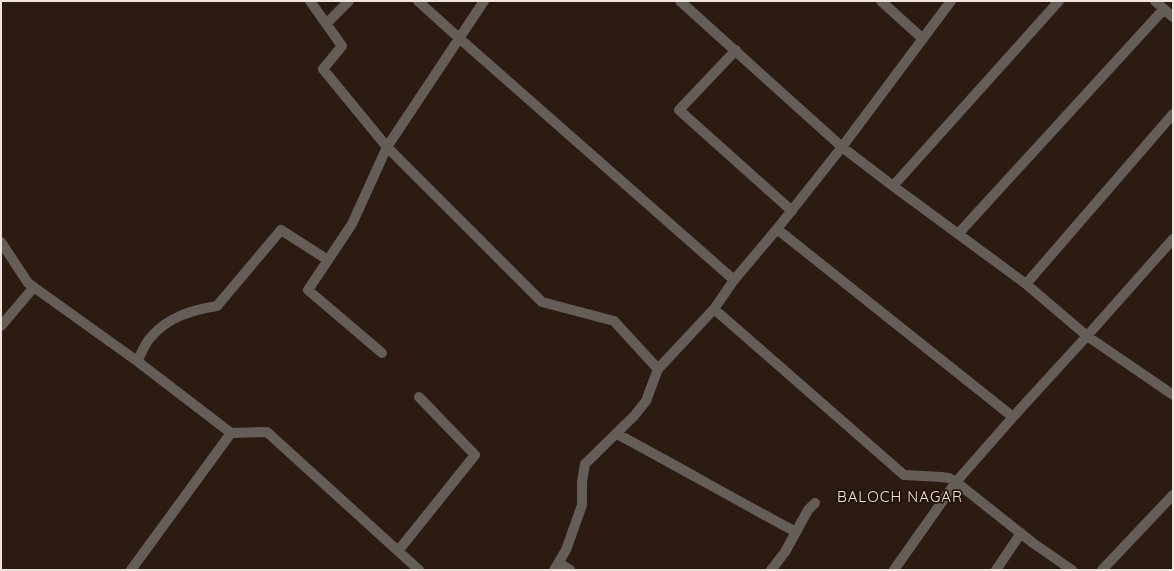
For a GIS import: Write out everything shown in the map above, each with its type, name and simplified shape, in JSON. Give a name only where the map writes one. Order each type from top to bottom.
[{"type":"street","points":[[310,1],[342,46],[323,69],[387,147],[542,302],[614,321],[658,369]]},
{"type":"street","points":[[326,24],[349,1]]},
{"type":"street","points":[[418,1],[734,280]]},
{"type":"street","points":[[382,353],[308,290],[352,224],[387,147],[484,1]]},
{"type":"street","points":[[680,1],[842,147],[1026,284],[1087,336],[1173,395]]},
{"type":"street","points":[[881,1],[923,39]]},
{"type":"street","points":[[570,570],[556,566],[566,550],[582,506],[582,482],[585,464],[617,434],[646,401],[658,369],[714,309],[734,280],[792,211],[842,147],[951,1]]},
{"type":"street","points":[[893,186],[1058,1]]},
{"type":"street","points":[[1155,1],[1173,17]]},
{"type":"street","points":[[958,234],[1164,9]]},
{"type":"street","points":[[736,50],[679,110],[792,211]]},
{"type":"street","points":[[1026,284],[1173,114]]},
{"type":"street","points":[[777,229],[1012,417]]},
{"type":"street","points":[[137,361],[151,337],[171,319],[201,308],[217,306],[281,230],[328,260]]},
{"type":"street","points":[[894,570],[956,482],[1012,417],[1087,336],[1173,239]]},
{"type":"street","points":[[1,242],[28,283],[137,361],[231,433],[267,432],[419,570]]},
{"type":"street","points":[[1,326],[34,287]]},
{"type":"street","points":[[714,309],[904,475],[941,476],[949,478],[1072,570]]},
{"type":"street","points":[[398,551],[475,455],[419,397]]},
{"type":"street","points":[[131,570],[231,433]]},
{"type":"street","points":[[617,434],[796,532]]},
{"type":"street","points":[[1102,570],[1173,495]]},
{"type":"street","points":[[771,570],[785,552],[808,510],[815,503]]},
{"type":"street","points":[[996,570],[1021,533]]},
{"type":"district","name":"BALOCH NAGAR","points":[[900,496]]}]
